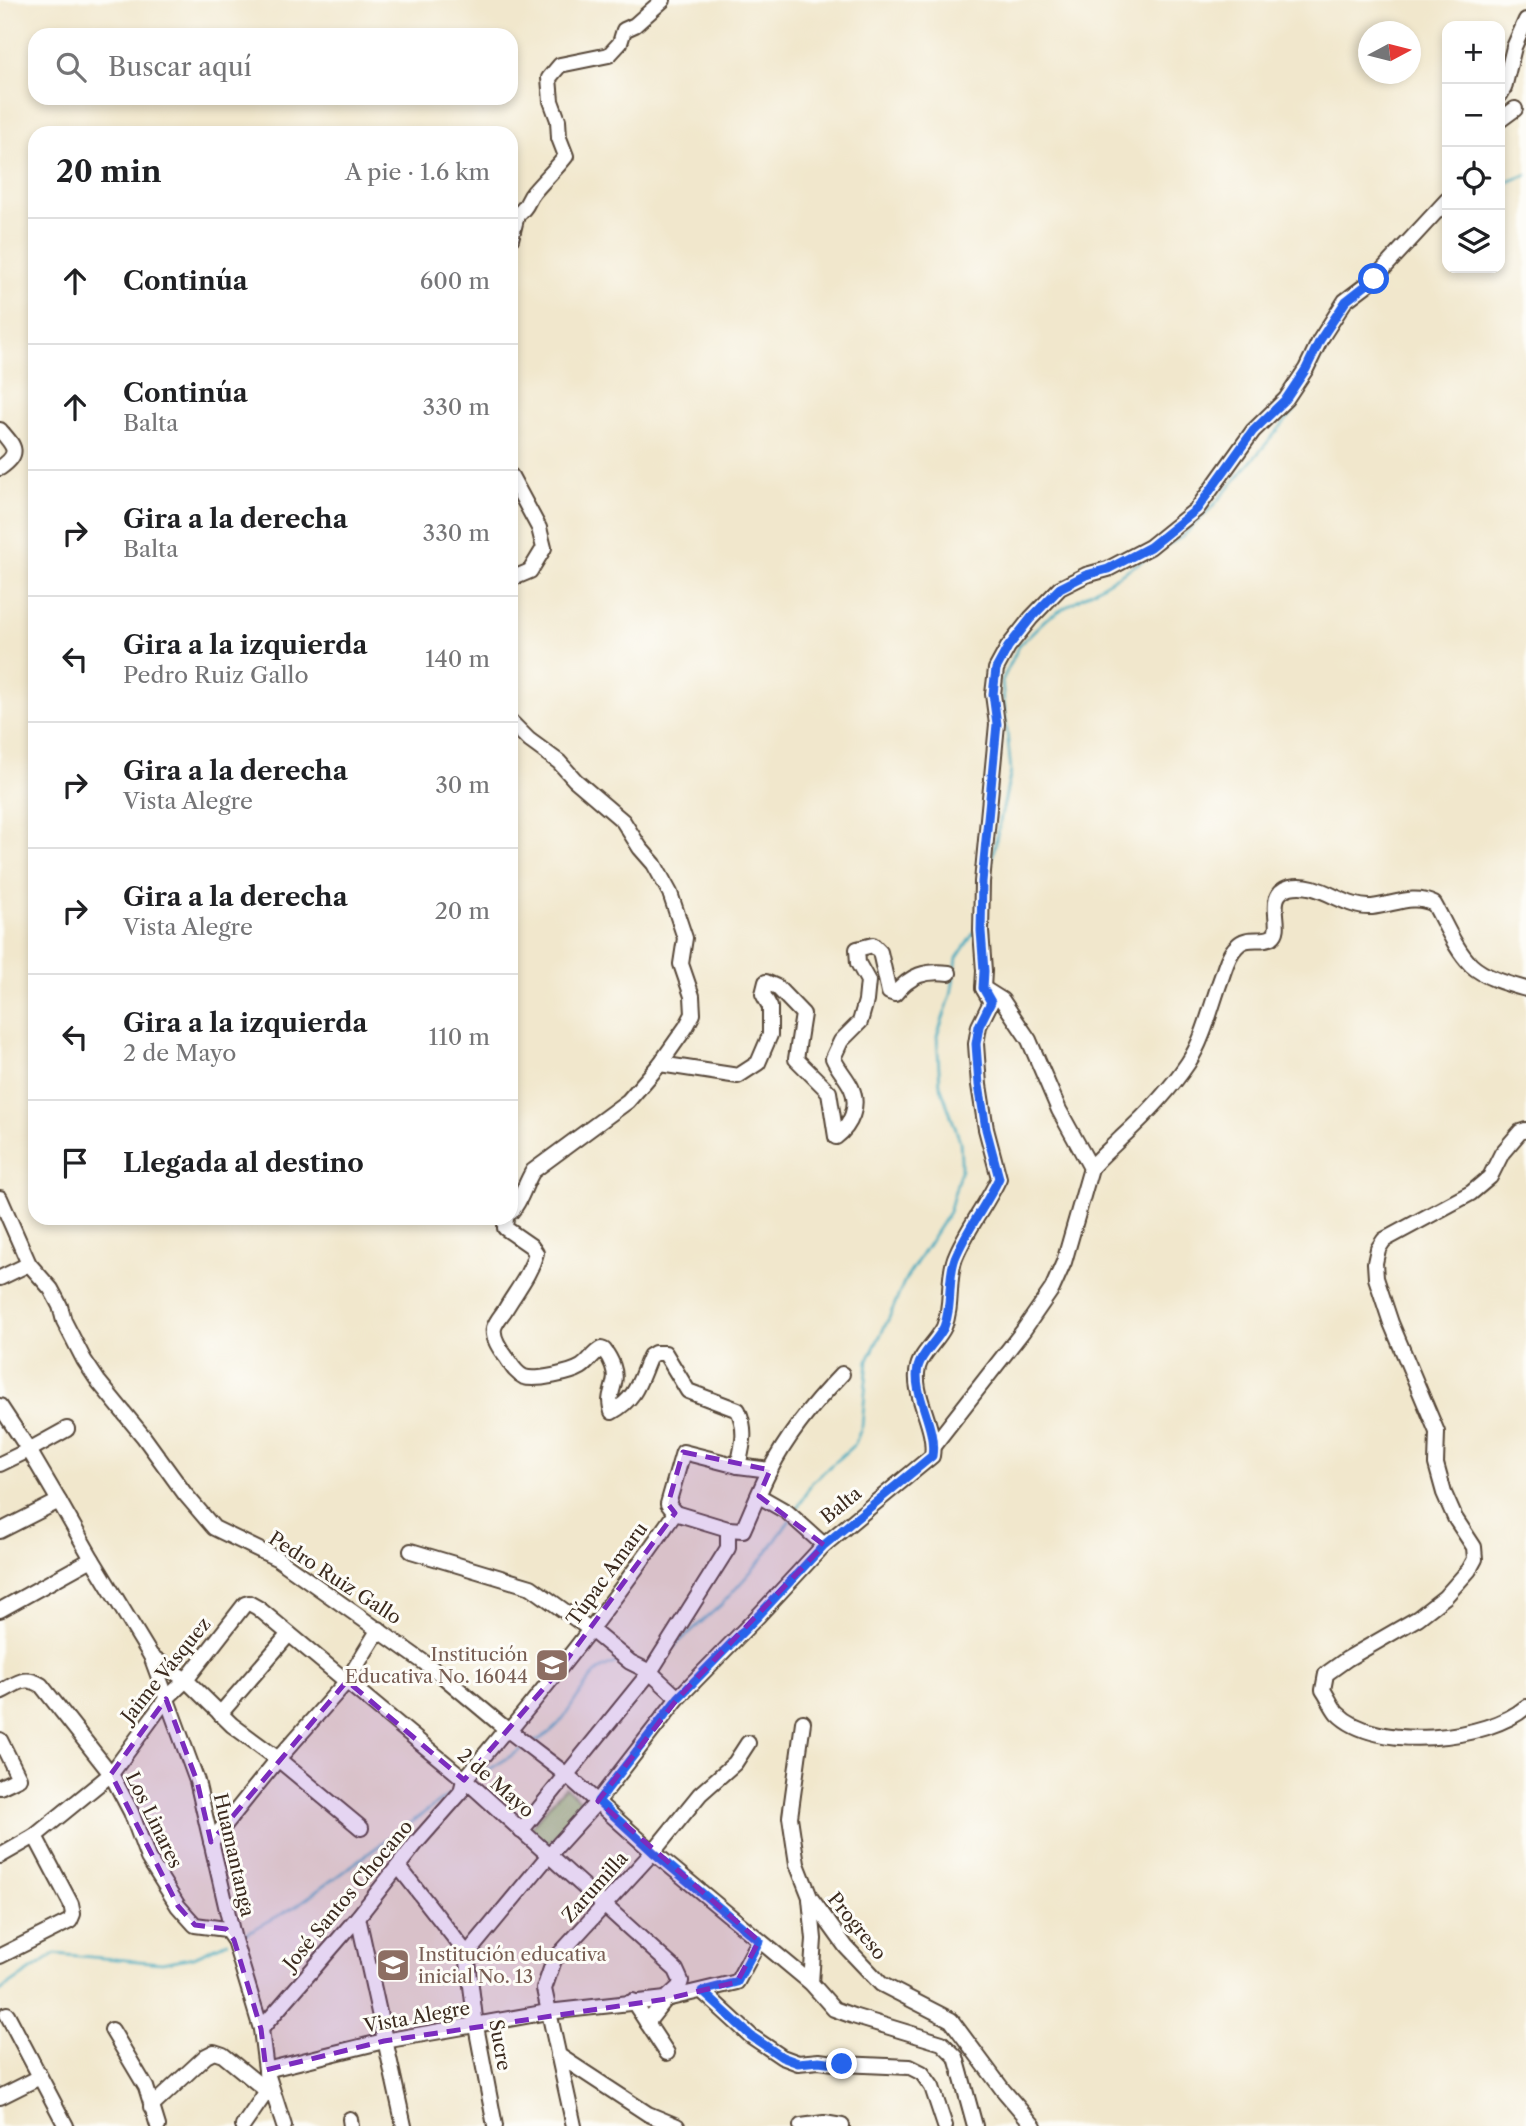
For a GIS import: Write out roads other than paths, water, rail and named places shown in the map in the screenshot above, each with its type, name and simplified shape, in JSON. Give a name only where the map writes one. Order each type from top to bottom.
[{"type":"street","points":[[518,214],[566,156],[559,138],[549,78],[560,65],[609,55],[620,44],[624,30],[635,25],[663,0]]},
{"type":"street","points":[[1505,84],[1514,47],[1526,20]]},
{"type":"street","points":[[1505,116],[1515,108]]},
{"type":"street","points":[[934,1445],[921,1396],[918,1366],[944,1327],[955,1259],[999,1178],[986,1129],[976,1044],[979,1026],[991,1002],[983,988],[981,931],[982,882],[997,724],[993,694],[996,669],[1008,647],[1060,588],[1086,575],[1108,569],[1150,547],[1197,509],[1253,431],[1286,399],[1346,301],[1374,279],[1442,205]]},
{"type":"street","points":[[0,430],[14,451],[12,460],[0,468]]},
{"type":"street","points":[[518,489],[539,528],[544,548],[530,570],[518,576]]},
{"type":"street","points":[[518,729],[559,762],[575,780],[623,821],[654,864],[670,893],[685,938],[681,964],[692,996],[694,1014],[660,1064],[628,1101],[533,1171],[518,1205]]},
{"type":"street","points":[[983,988],[1002,1000],[1029,1040],[1059,1110],[1091,1168],[1169,1087],[1189,1061],[1204,1028],[1229,957],[1238,944],[1275,935],[1275,904],[1279,894],[1289,888],[1299,886],[1317,889],[1357,905],[1371,907],[1416,898],[1426,900],[1434,904],[1472,967],[1502,982],[1526,989]]},
{"type":"street","points":[[660,1064],[738,1076],[758,1063],[770,1035],[770,1007],[763,994],[766,982],[777,987],[803,1014],[796,1059],[829,1092],[836,1137],[845,1130],[855,1108],[852,1088],[840,1073],[833,1058],[841,1041],[860,1023],[866,1001],[868,981],[858,963],[857,949],[873,945],[880,952],[889,992],[895,994],[914,976],[933,971],[949,973]]},
{"type":"street","points":[[1526,1130],[1520,1132],[1502,1153],[1490,1177],[1471,1193],[1384,1240],[1378,1249],[1376,1278],[1391,1323],[1437,1432],[1436,1464],[1444,1493],[1455,1518],[1474,1547],[1475,1559],[1469,1570],[1445,1597],[1427,1611],[1346,1659],[1326,1674],[1323,1690],[1338,1713],[1358,1726],[1388,1737],[1424,1739],[1492,1726],[1517,1715],[1526,1707]]},
{"type":"street","name":"Balta","points":[[467,1954],[549,1855],[598,1801],[678,1698],[824,1545],[932,1456],[934,1445],[1023,1331],[1052,1289],[1064,1262],[1091,1168]]},
{"type":"street","name":"Pedro Ruiz Gallo","points":[[0,1198],[29,1264],[51,1289],[61,1306],[69,1331],[84,1360],[214,1528],[278,1559],[439,1673],[598,1801],[653,1852],[811,1983],[834,2009],[942,2043],[956,2057],[975,2126]]},
{"type":"street","points":[[505,1225],[505,1228],[531,1246],[536,1253],[525,1281],[495,1326],[494,1334],[499,1348],[517,1372],[526,1378],[573,1371],[584,1365],[596,1352],[604,1350],[615,1371],[615,1382],[609,1401],[612,1412],[631,1398],[650,1356],[665,1353],[688,1391],[738,1410],[745,1438],[738,1466]]},
{"type":"street","points":[[0,1278],[29,1264]]},
{"type":"street","points":[[770,1470],[738,1466],[683,1452],[668,1504],[674,1513],[728,1529],[743,1530],[770,1470],[796,1429],[814,1402],[842,1374]]},
{"type":"street","name":"Huamantanga","points":[[0,1406],[151,1656],[197,1781],[234,1940],[261,2029],[266,2070],[284,2126]]},
{"type":"street","points":[[0,1464],[67,1429]]},
{"type":"street","points":[[759,1496],[787,1512],[824,1545]]},
{"type":"street","points":[[0,1531],[59,1501]]},
{"type":"street","name":"Túpac Amaru","points":[[464,1782],[591,1630],[674,1513]]},
{"type":"street","points":[[521,1831],[650,1672],[728,1548],[728,1529]]},
{"type":"street","points":[[411,1551],[531,1587],[630,1662],[650,1672],[678,1698]]},
{"type":"street","points":[[0,1610],[92,1559]]},
{"type":"street","name":"Jaime Vásquez","points":[[0,1856],[35,1836],[111,1774],[166,1699],[186,1680],[245,1604],[249,1603],[258,1608]]},
{"type":"street","name":"2 de Mayo","points":[[258,1608],[549,1855],[676,1970],[681,1980],[679,1987],[666,1999]]},
{"type":"street","points":[[211,1842],[278,1759],[347,1681],[379,1629]]},
{"type":"street","points":[[220,1714],[289,1634]]},
{"type":"street","points":[[151,1656],[186,1680],[220,1714],[360,1828]]},
{"type":"street","name":"Los Linares","points":[[0,1692],[25,1680],[41,1685],[111,1774],[135,1821],[148,1858],[178,1906],[195,1925],[226,1929],[234,1940]]},
{"type":"street","name":"Progreso","points":[[803,1721],[790,1817],[797,1864],[810,1897],[846,1947],[881,1984],[951,2020],[1003,2090],[1034,2126]]},
{"type":"street","points":[[0,1740],[19,1778],[0,1787]]},
{"type":"street","name":"Zarumilla","points":[[574,2126],[544,1989],[554,1960],[653,1852],[699,1794],[735,1763],[748,1743]]},
{"type":"street","name":"José Santos Chocano","points":[[261,2029],[461,1792],[464,1782]]},
{"type":"street","points":[[0,1956],[70,1921],[73,1914],[71,1903],[35,1836]]},
{"type":"street","points":[[399,1867],[467,1954]]},
{"type":"street","points":[[810,1897],[814,1939],[811,1983]]},
{"type":"street","points":[[358,1917],[404,2126]]},
{"type":"street","name":"Vista Alegre","points":[[266,2070],[384,2040],[548,2012],[666,1999],[737,1982],[759,1941]]},
{"type":"street","name":"Sucre","points":[[467,1954],[476,2026],[495,2126]]},
{"type":"street","points":[[702,1991],[751,2036],[782,2057],[798,2063],[819,2061],[910,2067],[922,2073],[932,2087],[944,2126]]},
{"type":"street","points":[[647,2023],[666,1999]]},
{"type":"street","points":[[633,2001],[667,2053]]},
{"type":"street","points":[[7,2014],[66,2126]]},
{"type":"street","points":[[112,2030],[146,2087],[158,2126]]},
{"type":"street","points":[[151,2107],[206,2056],[214,2052],[223,2055],[267,2091]]},
{"type":"street","points":[[558,2055],[648,2114],[677,2126]]},
{"type":"street","points":[[243,2126],[267,2091],[266,2070]]},
{"type":"street","points":[[0,2098],[40,2077]]},
{"type":"street","points":[[801,2126],[824,2123],[842,2126]]},
{"type":"waterway","points":[[1505,183],[1526,175]]},
{"type":"waterway","points":[[1427,232],[1442,217]]},
{"type":"waterway","points":[[1345,313],[1363,296]]},
{"type":"waterway","points":[[991,863],[1011,771],[1002,681],[1020,644],[1046,619],[1182,537],[1213,506],[1295,410],[1336,327]]},
{"type":"waterway","points":[[955,971],[957,958],[975,931]]},
{"type":"waterway","points":[[796,1511],[812,1482],[855,1444],[862,1426],[868,1360],[904,1282],[949,1212],[961,1169],[960,1141],[940,1085],[937,1036],[951,995],[954,977]]},
{"type":"waterway","points":[[672,1648],[722,1604],[763,1558],[790,1520]]},
{"type":"waterway","points":[[534,1742],[555,1728],[596,1673],[620,1660]]},
{"type":"waterway","points":[[474,1779],[522,1749]]},
{"type":"waterway","points":[[240,1937],[296,1906],[454,1791]]},
{"type":"waterway","points":[[0,1991],[55,1954],[162,1963],[194,1957],[227,1942]]},
{"type":"place","name":"Institución Educativa No. 16044","points":[[552,1665]]},
{"type":"place","name":"Institución educativa inicial No. 13","points":[[393,1965]]}]
